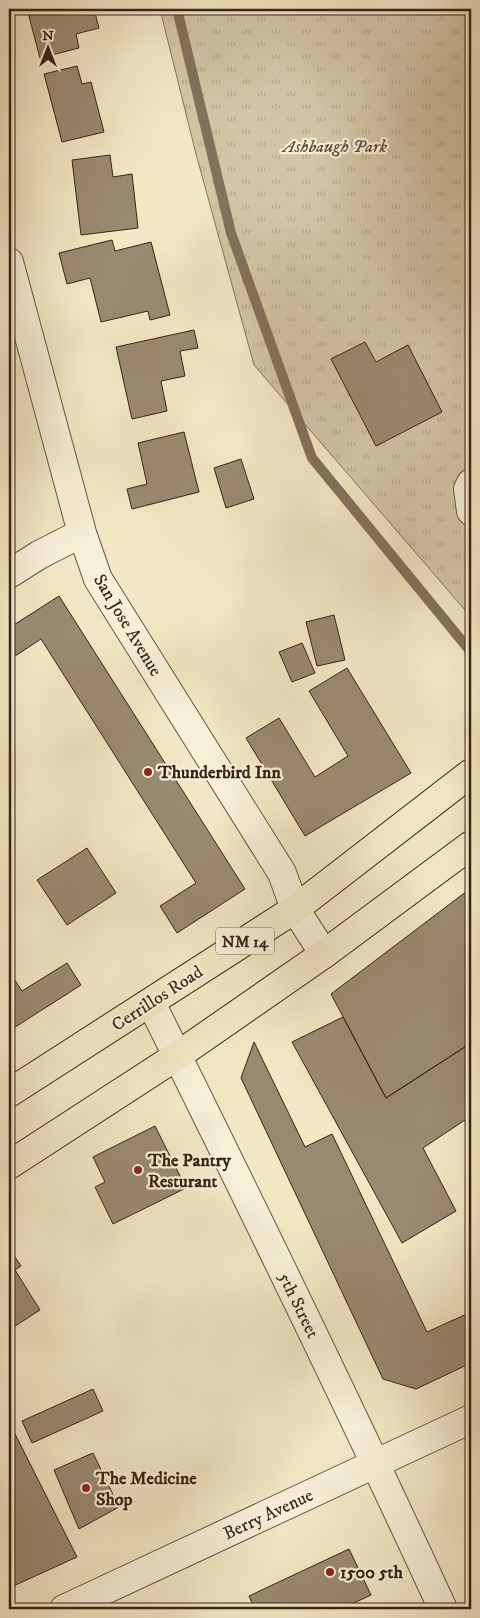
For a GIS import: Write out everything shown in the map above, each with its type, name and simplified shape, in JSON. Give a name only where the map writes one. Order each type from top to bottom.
[{"type":"main road","name":"Cerrillos Road","points":[[9,1093],[295,909],[471,773]]},
{"type":"main road","points":[[9,1166],[177,1056],[324,954],[471,845]]},
{"type":"street","name":"San Jose Avenue","points":[[9,262],[82,533],[98,579],[282,873],[295,909],[324,954]]},
{"type":"street","points":[[471,483],[468,489],[471,511]]},
{"type":"street","points":[[9,574],[39,555],[82,533]]},
{"type":"street","name":"5th Street","points":[[151,1003],[201,1102],[376,1464],[443,1609]]},
{"type":"street","name":"Berry Avenue","points":[[64,1609],[471,1419]]},
{"type":"green space","name":"Ashbaugh Park","points":[[160,9],[471,9],[471,617],[254,365],[196,154]]},
{"type":"building","points":[[27,9],[94,9],[99,28],[76,34],[79,48],[40,58]]},
{"type":"building","points":[[77,66],[82,84],[91,82],[104,132],[62,142],[44,74]]},
{"type":"building","points":[[110,155],[113,177],[132,174],[138,228],[81,235],[72,160]]},
{"type":"building","points":[[112,240],[115,251],[151,242],[170,315],[150,320],[148,311],[101,322],[90,278],[67,284],[59,253]]},
{"type":"building","points":[[194,330],[198,348],[180,351],[185,376],[161,381],[167,411],[132,419],[116,347]]},
{"type":"building","points":[[365,342],[376,362],[408,345],[442,412],[376,446],[331,359]]},
{"type":"building","points":[[184,432],[199,492],[132,509],[127,489],[147,484],[138,443]]},
{"type":"building","points":[[241,459],[254,499],[226,508],[214,468]]},
{"type":"building","name":"Thunderbird Inn","points":[[59,596],[245,889],[177,933],[160,906],[196,883],[41,639],[9,660],[9,628]]},
{"type":"building","points":[[334,615],[345,660],[317,666],[306,622]]},
{"type":"building","points":[[302,643],[315,673],[292,682],[279,652]]},
{"type":"building","points":[[347,668],[411,773],[305,836],[246,738],[279,718],[315,777],[348,756],[309,691]]},
{"type":"building","points":[[87,848],[116,893],[67,925],[37,880]]},
{"type":"building","points":[[471,888],[471,1043],[386,1098],[331,994]]},
{"type":"building","points":[[67,963],[81,985],[9,1031],[9,971],[22,991]]},
{"type":"building","points":[[343,1017],[386,1098],[471,1043],[471,1116],[423,1148],[456,1211],[402,1243],[292,1042]]},
{"type":"building","points":[[254,1042],[305,1147],[332,1134],[427,1332],[471,1312],[471,1363],[416,1389],[383,1379],[241,1078]]},
{"type":"building","name":"The Pantry Resturant","points":[[155,1126],[186,1188],[113,1224],[95,1187],[105,1182],[93,1157]]},
{"type":"building","points":[[9,1248],[21,1266],[15,1270],[40,1310],[9,1330]]},
{"type":"building","points":[[93,1389],[103,1411],[32,1443],[22,1421]]},
{"type":"building","points":[[9,1422],[77,1557],[9,1588]]},
{"type":"building","name":"The Medicine Shop","points":[[93,1453],[119,1507],[79,1529],[54,1470]]},
{"type":"building","name":"1500 5th","points":[[349,1549],[371,1595],[341,1609],[255,1609],[249,1596]]},
{"type":"waterway","points":[[177,9],[231,233],[312,458],[471,652]]},
{"type":"place","name":"Thunderbird Inn","points":[[148,772]]},
{"type":"place","name":"The Pantry Resturant","points":[[138,1170]]},
{"type":"place","name":"The Medicine Shop","points":[[86,1488]]},
{"type":"place","name":"1500 5th","points":[[330,1572]]}]
